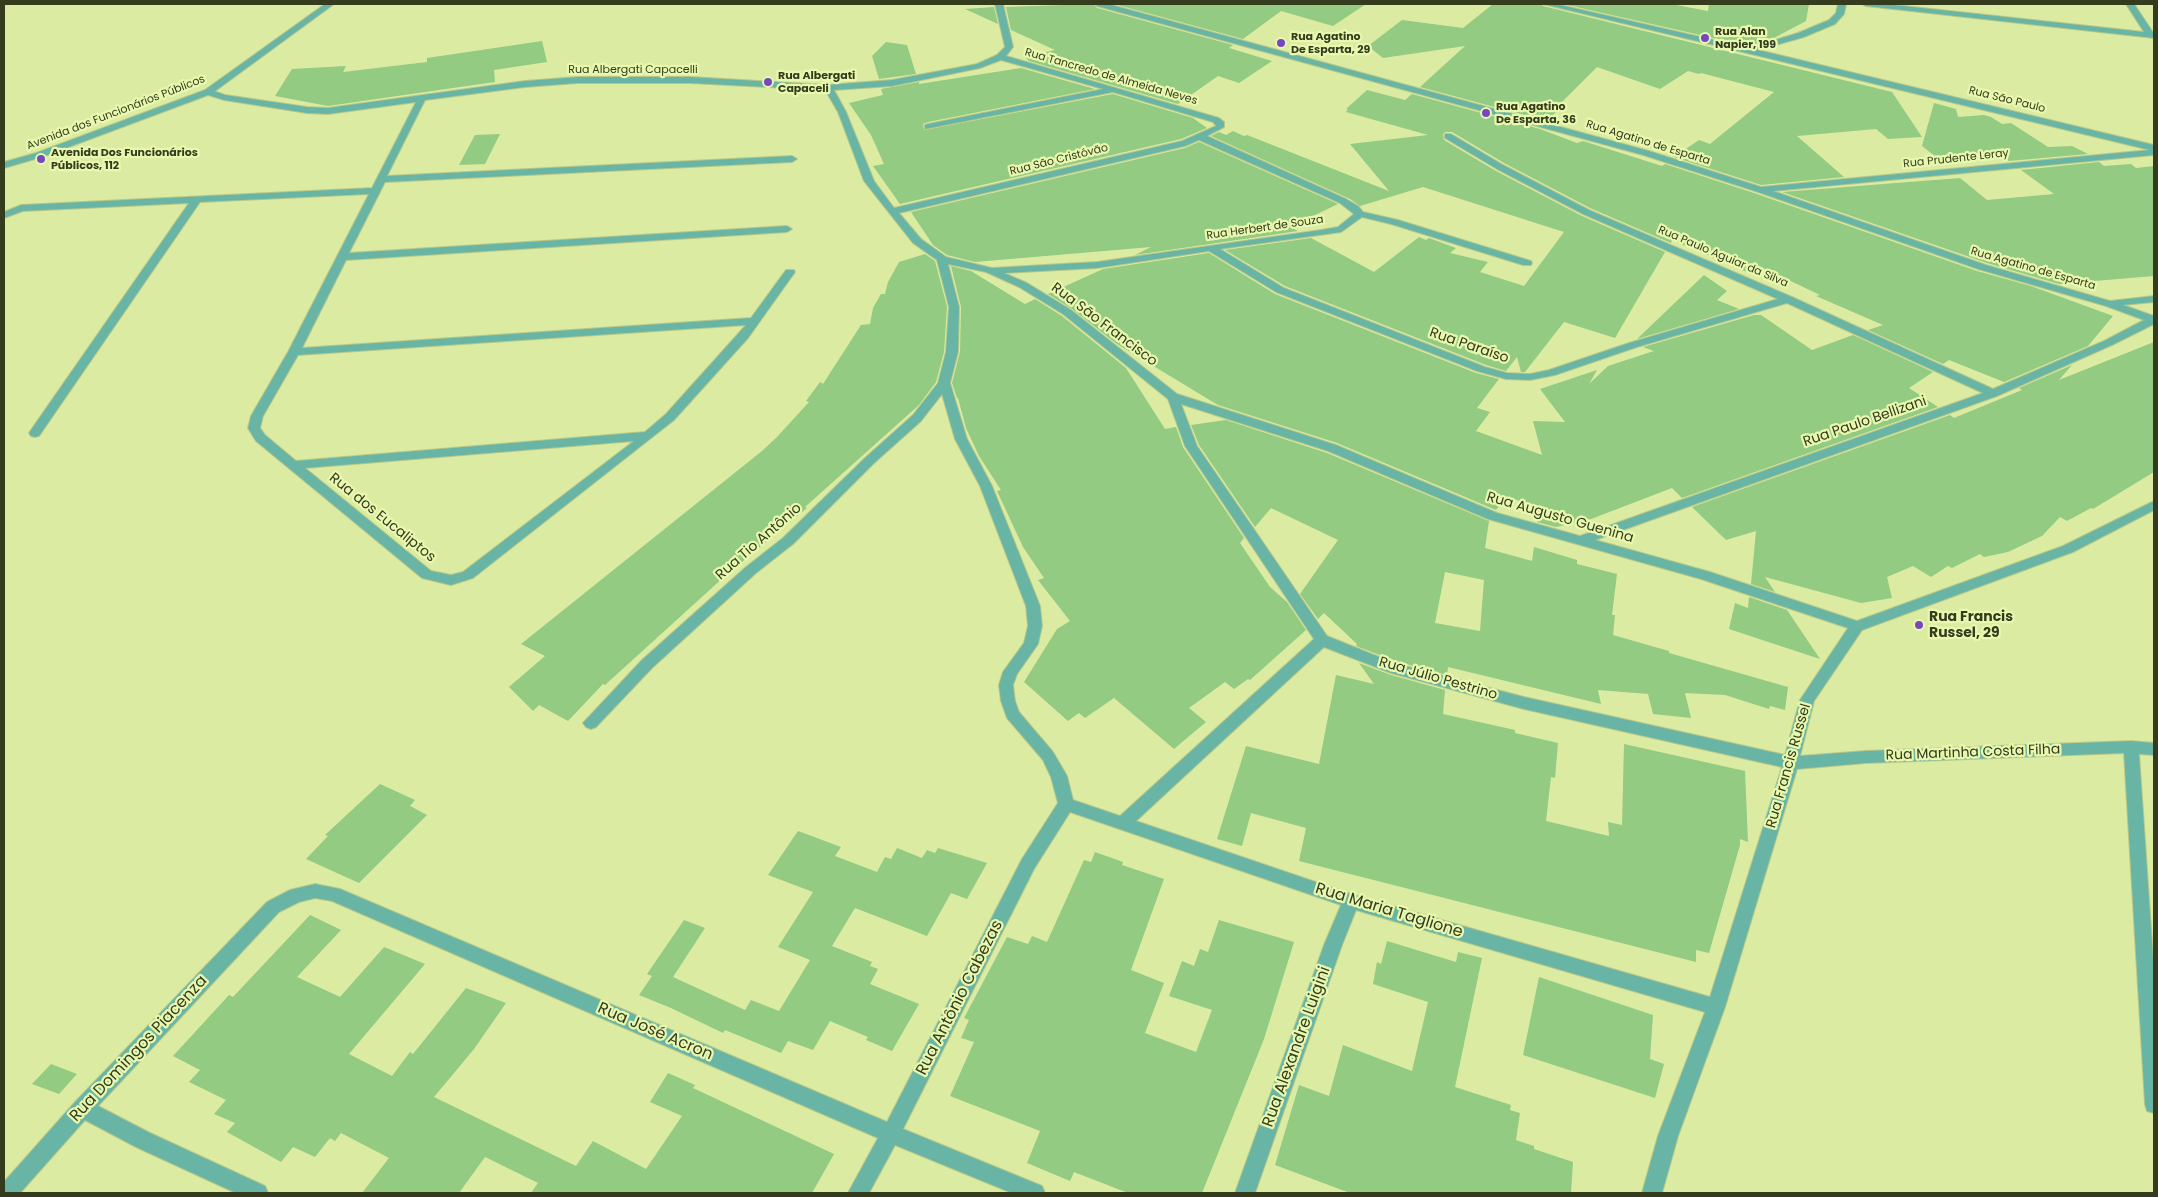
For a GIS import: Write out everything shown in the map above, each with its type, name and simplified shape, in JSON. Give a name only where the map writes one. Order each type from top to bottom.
[{"type":"street","name":"Avenida dos Funcionários Públicos","points":[[4,165],[39,155],[208,92],[330,4]]},
{"type":"street","points":[[999,4],[1009,47],[1000,57]]},
{"type":"street","name":"Rua Agatino de Esparta","points":[[1100,4],[1514,116],[1646,154],[1761,190],[1982,267],[2110,304],[2154,320]]},
{"type":"street","name":"Rua São Paulo","points":[[1547,4],[1854,75],[2154,148]]},
{"type":"street","points":[[1748,50],[1819,28],[1832,22],[1840,14],[1842,4]]},
{"type":"street","points":[[1866,4],[2152,36]]},
{"type":"street","points":[[2130,4],[2152,36]]},
{"type":"street","name":"Rua Albergati Capacelli","points":[[208,92],[224,97],[298,109],[328,111],[525,84],[578,80],[690,80],[827,88],[892,83],[957,72],[980,66],[1000,57]]},
{"type":"street","name":"Rua Tancredo de Almeida Neves","points":[[1000,57],[1030,64],[1110,90],[1216,120]]},
{"type":"street","name":"Rua São Francisco","points":[[827,88],[842,112],[869,181],[917,241],[942,259],[989,270],[1023,285],[1067,312],[1173,397]]},
{"type":"street","points":[[928,127],[1110,90]]},
{"type":"street","name":"Rua dos Eucaliptos","points":[[422,98],[294,352],[257,416],[254,428],[260,438],[427,575],[451,580],[468,575],[648,436],[670,417],[744,336],[790,272]]},
{"type":"street","name":"Rua São Cristóvão","points":[[892,212],[1186,143],[1220,127],[1220,122],[1216,120]]},
{"type":"street","name":"Rua Paulo Aguiar da Silva","points":[[1448,136],[1561,200],[1788,299],[1993,393]]},
{"type":"street","name":"Rua Herbert de Souza","points":[[989,270],[1044,269],[1097,265],[1334,231],[1341,229],[1360,214],[1355,208],[1342,201],[1255,160],[1200,137]]},
{"type":"street","name":"Rua Prudente Leray","points":[[1761,190],[2154,152]]},
{"type":"street","points":[[381,179],[792,159]]},
{"type":"street","points":[[4,215],[21,208],[197,198],[374,191]]},
{"type":"street","points":[[35,433],[197,198]]},
{"type":"street","points":[[1360,214],[1394,222],[1527,263]]},
{"type":"street","points":[[342,257],[787,229]]},
{"type":"street","name":"Rua Paraíso","points":[[1211,248],[1280,290],[1481,369],[1506,376],[1530,377],[1551,373],[1633,345],[1788,299]]},
{"type":"street","points":[[942,259],[954,307],[952,352],[944,383],[961,439],[986,486],[1033,606],[1035,626],[1031,644],[1010,672],[1006,685],[1008,701],[1012,714],[1051,763],[1058,776],[1066,804]]},
{"type":"street","points":[[2110,304],[2154,299]]},
{"type":"street","name":"Rua Paulo Bellizani","points":[[1581,540],[1993,393],[2108,343],[2154,320]]},
{"type":"street","points":[[294,352],[755,321]]},
{"type":"street","name":"Rua Tio Antônio","points":[[591,723],[646,664],[751,570],[788,541],[869,461],[917,418],[944,383]]},
{"type":"street","points":[[1123,823],[1322,640],[1191,446],[1173,397]]},
{"type":"street","name":"Rua Augusto Guenina","points":[[1173,397],[1332,448],[1493,516],[1705,575],[1857,626]]},
{"type":"street","points":[[293,465],[648,436]]},
{"type":"street","points":[[1857,626],[2068,549],[2154,505]]},
{"type":"street","name":"Rua Francis Russel","points":[[1652,1193],[1668,1136],[1716,1007],[1791,763],[1806,700],[1857,626]]},
{"type":"street","name":"Rua Júlio Pestrino","points":[[1322,640],[1391,668],[1524,703],[1791,763]]},
{"type":"street","points":[[2131,747],[2154,1104]]},
{"type":"street","name":"Rua Martinha Costa Filha","points":[[1791,763],[1866,757],[2131,747],[2154,749]]},
{"type":"street","name":"Rua Maria Taglione","points":[[1066,804],[1351,901],[1716,1007]]},
{"type":"street","name":"Rua Antônio Cabezas","points":[[858,1193],[891,1134],[1028,864],[1066,804]]},
{"type":"street","name":"Rua José Acron","points":[[273,907],[296,895],[314,891],[334,894],[891,1134],[1035,1193]]},
{"type":"street","name":"Rua Alexandre Luigini","points":[[1245,1193],[1330,954],[1351,901]]},
{"type":"street","name":"Rua Domingos Piacenza","points":[[6,1193],[83,1108],[273,907]]},
{"type":"street","points":[[83,1108],[143,1140],[258,1193]]},
{"type":"building","points":[[1094,4],[1097,8],[1233,45],[1229,48],[1272,61],[1239,83],[1218,76],[1178,104],[1029,61],[1025,57],[1055,50],[1011,30],[1006,7]]},
{"type":"building","points":[[1114,4],[1366,4],[1333,26],[1281,11],[1243,39]]},
{"type":"building","points":[[1493,4],[1541,4],[1892,92],[1922,137],[1888,139],[1876,129],[1797,136],[1844,177],[1761,185],[1674,157],[1699,140],[1710,144],[1774,92],[1688,71],[1660,89],[1597,67],[1560,104],[1563,105],[1547,121],[1420,87],[1465,46],[1383,58],[1368,46],[1402,20],[1463,28]]},
{"type":"building","points":[[1563,4],[1671,4],[1708,11],[1709,4],[1809,4],[1806,21],[1772,39],[1749,46]]},
{"type":"building","points":[[994,7],[998,24],[965,9]]},
{"type":"building","points":[[542,41],[547,62],[494,70],[495,82],[328,106],[275,96],[292,69],[346,66],[343,72],[427,62],[427,58]]},
{"type":"building","points":[[886,42],[907,45],[916,74],[879,79],[872,56]]},
{"type":"building","points":[[1021,68],[1095,89],[928,122],[923,124],[924,130],[1113,94],[1193,118],[1207,128],[1181,139],[900,204],[873,166],[884,164],[871,135],[849,103],[883,95],[881,89]]},
{"type":"building","points":[[1367,90],[1405,100],[1412,94],[1540,129],[1577,143],[1583,141],[1662,166],[1665,164],[1977,271],[2031,286],[2113,316],[2088,346],[2004,382],[1949,360],[1943,364],[1868,330],[1883,325],[1816,296],[1820,295],[1755,264],[1747,272],[1672,240],[1671,243],[1590,208],[1504,163],[1452,132],[1445,132],[1443,134],[1444,140],[1496,171],[1582,216],[1665,252],[1615,338],[1564,322],[1525,372],[1521,372],[1517,357],[1506,371],[1486,365],[1285,286],[1225,250],[1311,238],[1374,272],[1419,237],[1426,240],[1429,238],[1456,248],[1450,253],[1488,262],[1480,272],[1524,286],[1564,232],[1423,187],[1360,206],[1350,199],[1211,136],[1219,132],[1226,135],[1233,131],[1244,136],[1247,135],[1389,191],[1350,144],[1428,135],[1346,112],[1348,109],[1346,109]]},
{"type":"building","points":[[1934,103],[1956,109],[1958,117],[1984,115],[2002,124],[2011,123],[2048,147],[2072,146],[2088,154],[2009,161],[2002,156],[1940,160],[1922,146]]},
{"type":"building","points":[[500,134],[485,164],[459,165],[475,135]]},
{"type":"building","points":[[1199,142],[1338,204],[1290,227],[1298,231],[1135,255],[1151,247],[975,262],[947,255],[933,245],[911,212],[1185,148]]},
{"type":"building","points":[[2099,162],[2104,166],[2131,164],[2136,168],[2154,166],[2154,276],[2059,284],[1987,263],[1782,192],[1960,178],[1987,200],[2054,194],[2021,170]]},
{"type":"building","points":[[1209,253],[1275,294],[1476,373],[1499,379],[1477,408],[1490,412],[1476,431],[1542,455],[1533,421],[1565,422],[1540,389],[1597,370],[1589,384],[1608,366],[1654,351],[1643,347],[1754,315],[1761,315],[1812,350],[1853,335],[1933,372],[1909,388],[1938,407],[1682,498],[1672,488],[1591,519],[1556,527],[1537,522],[1539,506],[1506,497],[1496,510],[1337,443],[1218,405],[1117,344],[1072,309],[1048,294],[1103,269]]},
{"type":"building","points":[[925,254],[935,261],[947,307],[944,352],[936,382],[919,405],[805,507],[807,508],[725,576],[605,685],[603,684],[568,721],[539,705],[533,711],[509,687],[545,656],[521,644],[777,437],[809,402],[806,401],[820,382],[823,384],[861,325],[870,324],[873,308],[881,294],[885,294],[888,282],[899,262]]},
{"type":"building","points":[[951,266],[971,271],[1025,304],[1035,299],[1062,316],[1126,368],[1165,429],[1176,427],[1183,447],[1244,538],[1240,543],[1270,587],[1287,602],[1306,630],[1250,680],[1248,679],[1234,689],[1225,682],[1189,708],[1206,722],[1174,749],[1114,698],[1085,718],[1079,713],[1068,721],[1024,682],[1057,629],[1070,621],[1038,580],[1044,578],[1023,547],[997,491],[1001,490],[979,456],[966,428],[952,383],[960,352],[961,307]]},
{"type":"building","points":[[1704,275],[1727,291],[1717,300],[1739,309],[1637,339]]},
{"type":"building","points":[[2154,342],[2154,472],[2093,509],[2091,508],[2067,521],[2060,517],[2042,536],[2008,552],[1984,557],[1980,554],[1952,568],[1948,566],[1931,577],[1913,566],[1887,577],[1892,598],[1861,603],[1765,577],[1775,592],[1751,584],[1756,531],[1726,540],[1692,507],[1950,415],[1954,418],[2022,390],[2019,388],[2072,365],[2059,380]]},
{"type":"building","points":[[1226,420],[1327,453],[1489,521],[1485,548],[1532,561],[1534,547],[1577,560],[1577,564],[1617,574],[1612,615],[1615,615],[1613,635],[1788,687],[1785,710],[1770,706],[1769,709],[1725,695],[1685,693],[1691,718],[1653,714],[1648,694],[1598,690],[1601,704],[1448,667],[1447,675],[1395,661],[1356,646],[1357,644],[1324,613],[1318,619],[1300,594],[1338,540],[1271,508],[1255,527],[1199,445],[1191,425]],"holes":[[[1445,572],[1484,580],[1480,631],[1435,623]]]},
{"type":"building","points":[[1749,597],[1787,610],[1820,659],[1729,629],[1735,603],[1748,608]]},
{"type":"building","points":[[1359,663],[1391,675],[1445,690],[1443,714],[1515,730],[1515,733],[1558,743],[1555,778],[1551,777],[1546,821],[1609,836],[1608,822],[1622,825],[1624,744],[1745,771],[1748,842],[1740,839],[1740,845],[1709,953],[1696,950],[1696,962],[1299,861],[1306,828],[1251,813],[1242,846],[1217,839],[1246,746],[1319,764],[1336,675],[1374,684]]},
{"type":"building","points":[[380,784],[415,800],[410,806],[427,815],[359,883],[306,859],[328,836],[325,835]]},
{"type":"building","points":[[798,831],[841,847],[835,856],[877,872],[885,857],[891,859],[897,848],[922,858],[927,850],[935,853],[938,848],[987,863],[967,899],[951,893],[927,936],[855,908],[832,946],[872,962],[870,966],[878,969],[870,984],[919,1004],[892,1051],[866,1040],[868,1037],[830,1021],[813,1050],[788,1041],[781,1053],[725,1030],[723,1033],[639,995],[652,976],[647,974],[684,920],[705,928],[673,977],[745,1010],[751,1000],[779,1011],[810,960],[778,947],[813,892],[768,875]]},
{"type":"building","points":[[1095,852],[1123,862],[1122,865],[1164,879],[1131,970],[1164,983],[1145,1033],[1196,1052],[1212,1010],[1169,996],[1182,961],[1194,966],[1200,949],[1208,952],[1219,920],[1294,942],[1264,1039],[1202,1193],[1128,1193],[1074,1172],[1070,1181],[1027,1163],[1040,1131],[950,1096],[974,1042],[961,1038],[969,1020],[964,1018],[1007,937],[1028,944],[1032,936],[1047,942],[1084,860],[1091,862]]},
{"type":"building","points":[[310,915],[341,930],[297,977],[340,997],[384,947],[425,964],[349,1054],[392,1076],[410,1052],[413,1054],[466,988],[506,1003],[474,1049],[434,1097],[576,1166],[593,1141],[646,1169],[682,1116],[650,1102],[668,1073],[695,1085],[693,1088],[834,1154],[812,1193],[531,1193],[538,1183],[485,1157],[459,1193],[362,1193],[389,1158],[341,1133],[335,1141],[330,1138],[315,1157],[293,1147],[281,1162],[227,1132],[235,1123],[214,1114],[226,1100],[189,1082],[200,1070],[173,1056],[229,995],[233,997]]},
{"type":"building","points":[[1387,941],[1456,962],[1458,952],[1482,958],[1455,1087],[1511,1105],[1510,1110],[1520,1113],[1516,1140],[1534,1146],[1534,1149],[1573,1162],[1571,1193],[1350,1193],[1275,1165],[1299,1085],[1329,1096],[1343,1045],[1412,1071],[1428,1002],[1373,984],[1377,962],[1381,964]]},
{"type":"building","points":[[1539,977],[1653,1015],[1650,1059],[1664,1064],[1655,1098],[1523,1055]]},
{"type":"building","points":[[51,1064],[77,1074],[59,1094],[32,1084]]},
{"type":"place","name":"Rua Alan Napier, 199","points":[[1705,38]]},
{"type":"place","name":"Rua Agatino De Esparta, 29","points":[[1281,43]]},
{"type":"place","name":"Rua Albergati Capaceli","points":[[768,82]]},
{"type":"place","name":"Rua Agatino De Esparta, 36","points":[[1486,113]]},
{"type":"place","name":"Avenida Dos Funcionários Públicos, 112","points":[[41,159]]},
{"type":"place","name":"Rua Francis Russel, 29","points":[[1919,625]]}]
